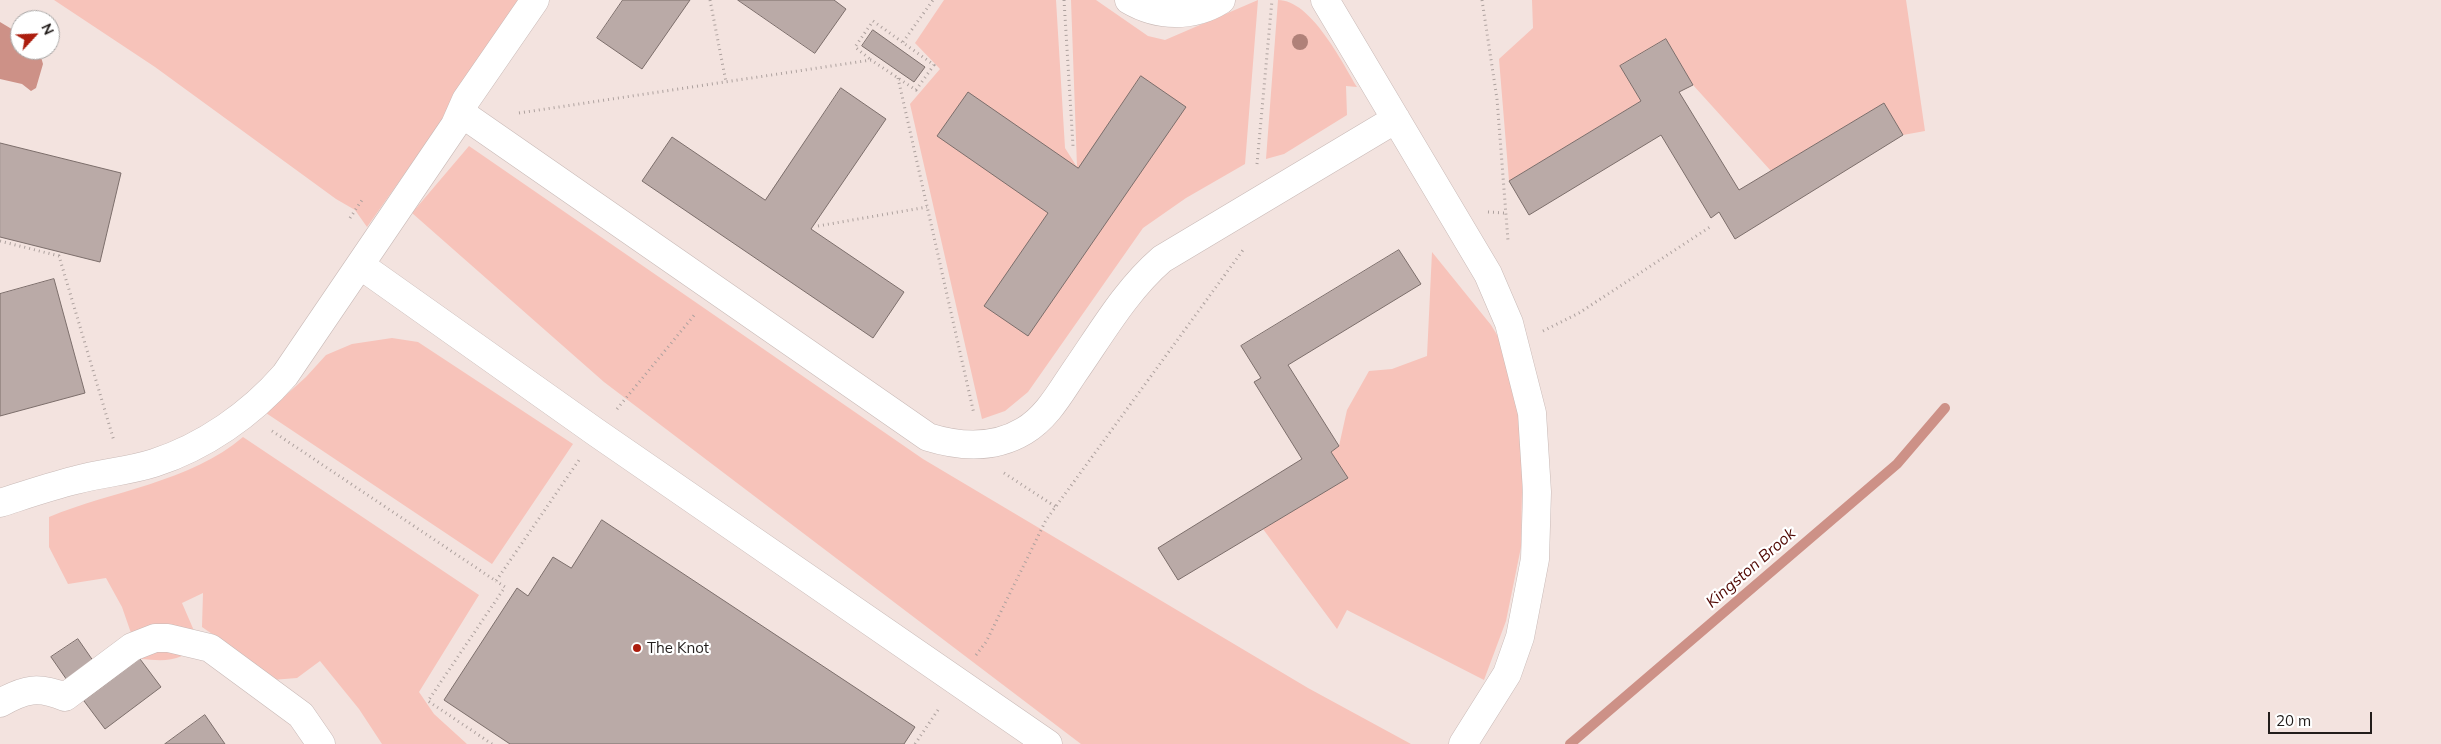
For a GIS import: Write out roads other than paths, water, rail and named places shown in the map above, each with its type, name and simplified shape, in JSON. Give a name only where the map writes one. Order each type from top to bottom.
[{"type":"lane","points":[[0,502],[77,479],[154,463],[187,449],[222,430],[266,396],[285,374],[360,265],[455,125],[466,100],[535,0]]},
{"type":"lane","points":[[1129,0],[1152,11],[1173,14],[1194,12],[1221,0]]},
{"type":"lane","points":[[1325,0],[1488,274],[1509,323],[1532,413],[1537,492],[1535,559],[1520,637],[1507,674],[1463,744]]},
{"type":"lane","points":[[461,113],[928,438],[953,444],[977,445],[997,442],[1023,432],[1039,421],[1128,295],[1146,273],[1162,259],[1396,119]]},
{"type":"lane","points":[[360,265],[597,433],[1048,744]]},
{"type":"lane","points":[[0,703],[30,689],[47,690],[65,697],[132,647],[155,638],[168,638],[210,648],[301,715],[321,744]]},
{"type":"waterway","name":"Kingston Brook","points":[[1570,744],[1897,464],[1945,408]]},
{"type":"place","name":"The Knot","points":[[637,648]]}]
